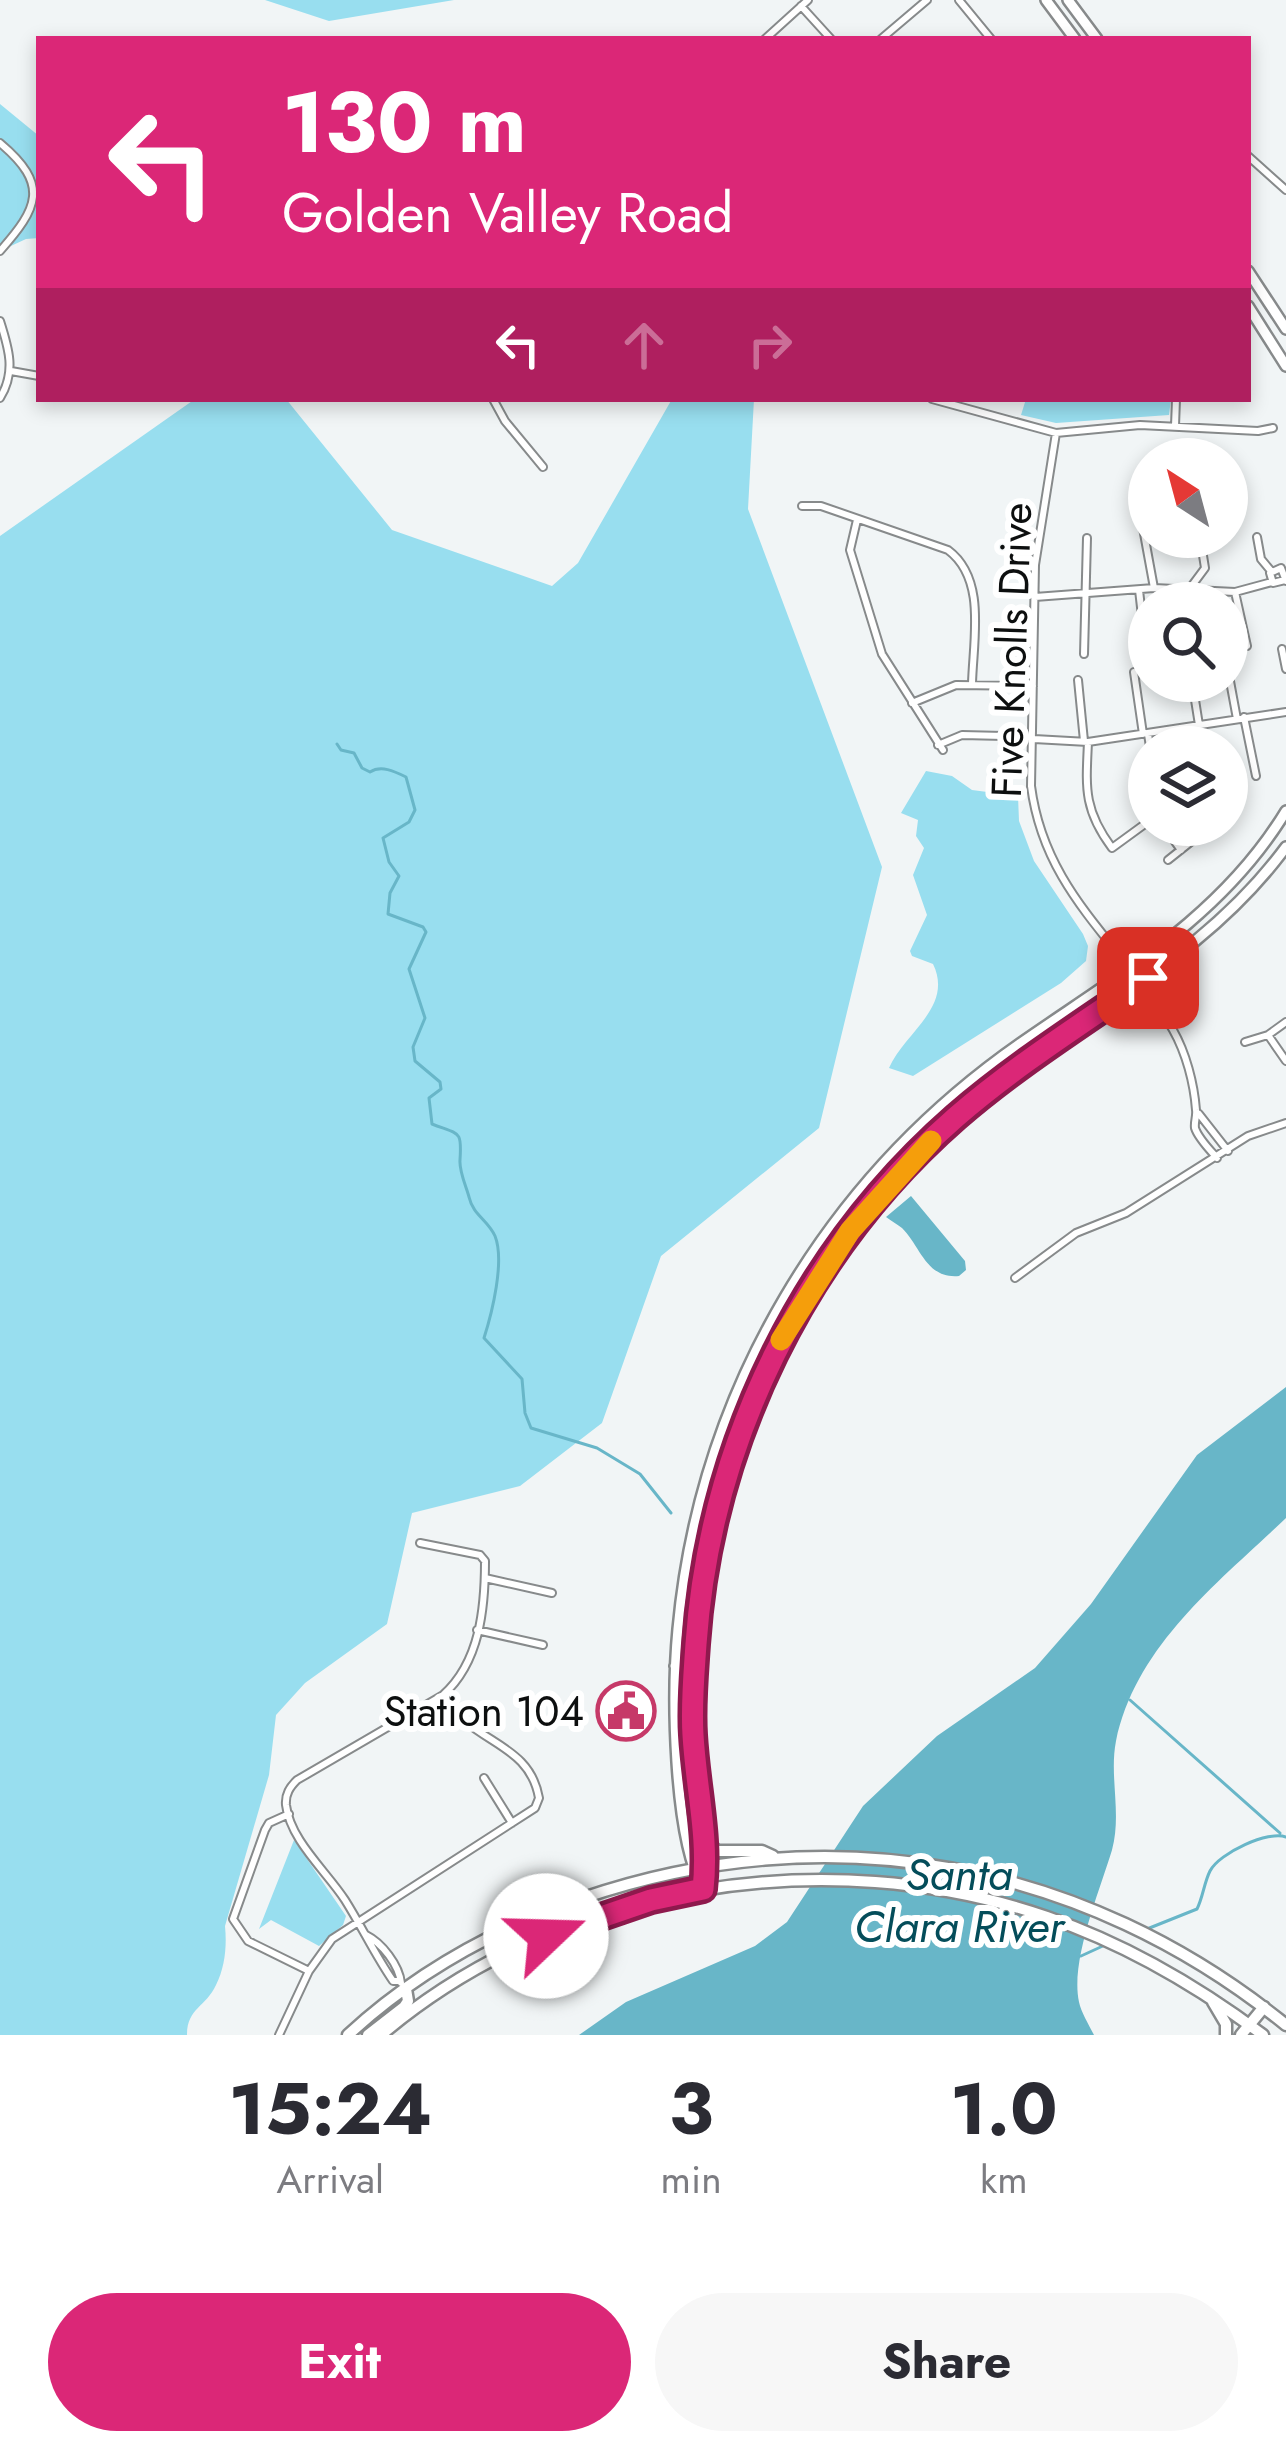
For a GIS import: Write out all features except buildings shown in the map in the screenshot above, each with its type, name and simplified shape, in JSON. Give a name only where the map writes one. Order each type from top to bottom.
[{"type":"main road","points":[[1046,0],[1073,36]]},
{"type":"main road","points":[[1068,0],[1094,36]]},
{"type":"main road","points":[[1251,276],[1286,329]]},
{"type":"main road","points":[[1251,311],[1286,366]]},
{"type":"main road","points":[[703,1889],[692,1868],[676,1744],[681,1593],[707,1470],[747,1366],[802,1266],[853,1198],[920,1124],[1018,1046],[1190,926],[1228,889],[1286,811]]},
{"type":"main road","points":[[703,1889],[708,1856],[693,1726],[700,1596],[726,1475],[763,1376],[808,1292],[868,1209],[933,1138],[1014,1071],[1223,920],[1286,847]]},
{"type":"main road","points":[[675,1666],[682,1670],[684,1708],[693,1726]]},
{"type":"main road","points":[[697,1776],[717,1852],[762,1851],[776,1858]]},
{"type":"main road","points":[[348,2035],[403,1985],[539,1913],[692,1868],[836,1855],[895,1860],[1015,1882],[1110,1916],[1238,1986],[1283,2022],[1266,2035],[1245,2030],[1208,1994],[1090,1933],[976,1897],[858,1881],[703,1889],[576,1924],[460,1979],[381,2035]]},
{"type":"main road","points":[[368,2035],[408,2002],[403,1985]]},
{"type":"main road","points":[[1208,1994],[1222,2016],[1226,2035]]},
{"type":"main road","points":[[1245,2030],[1264,2007]]},
{"type":"street","points":[[885,36],[927,0]]},
{"type":"street","points":[[959,0],[989,36]]},
{"type":"street","points":[[768,36],[804,3],[829,36]]},
{"type":"street","points":[[0,143],[32,184],[34,199],[31,216],[0,250]]},
{"type":"street","points":[[1251,159],[1286,190]]},
{"type":"street","points":[[0,321],[11,370],[0,398]]},
{"type":"street","points":[[11,370],[36,375]]},
{"type":"street","points":[[495,402],[543,467]]},
{"type":"street","points":[[943,402],[1056,433],[1175,426],[1273,428]]},
{"type":"street","points":[[1175,426],[1176,402]]},
{"type":"street","name":"Five Knolls Drive","points":[[1056,433],[1039,524],[1035,597],[1031,785],[1041,839],[1064,883],[1181,1048],[1196,1128],[1216,1158]]},
{"type":"street","points":[[802,506],[821,506],[948,550],[962,560],[973,587],[972,684]]},
{"type":"street","points":[[857,519],[850,550],[882,654],[940,748],[962,735],[1004,736]]},
{"type":"street","points":[[1257,537],[1272,582]]},
{"type":"street","points":[[1084,654],[1087,538]]},
{"type":"street","points":[[1248,588],[1278,584],[1285,575],[1279,568],[1271,571]]},
{"type":"street","points":[[1035,597],[1128,591]]},
{"type":"street","points":[[1282,649],[1286,669]]},
{"type":"street","points":[[1078,680],[1091,816],[1112,848],[1128,836]]},
{"type":"street","points":[[912,704],[937,690],[972,684],[1033,686]]},
{"type":"street","points":[[1193,702],[1194,726],[1286,712]]},
{"type":"street","points":[[1237,702],[1256,776]]},
{"type":"street","points":[[1032,739],[1086,742],[1128,736]]},
{"type":"street","points":[[1177,846],[1180,850]]},
{"type":"street","points":[[1168,860],[1185,846]]},
{"type":"street","points":[[1245,1042],[1268,1035],[1286,1022]]},
{"type":"street","points":[[1268,1035],[1286,1060]]},
{"type":"street","points":[[1196,1112],[1228,1151]]},
{"type":"street","points":[[1015,1278],[1076,1233],[1126,1213],[1160,1187],[1248,1136],[1286,1123]]},
{"type":"street","points":[[403,1985],[400,1973],[376,1940],[365,1935],[295,1829],[288,1790],[297,1780],[443,1695],[462,1676],[477,1630],[485,1561],[480,1555],[420,1543]]},
{"type":"street","points":[[485,1578],[552,1593]]},
{"type":"street","points":[[477,1630],[543,1645]]},
{"type":"street","points":[[279,2035],[322,1949],[535,1808],[539,1798],[529,1770],[512,1751],[470,1729],[443,1695]]},
{"type":"street","points":[[484,1778],[512,1823]]},
{"type":"street","points":[[289,1814],[269,1823],[265,1830],[233,1919],[248,1941],[310,1971]]},
{"type":"shaded area","points":[[265,0],[454,0],[329,21]]},
{"type":"shaded area","points":[[0,104],[36,134],[36,238],[0,251]]},
{"type":"shaded area","points":[[191,402],[288,402],[392,530],[552,586],[578,563],[670,402],[754,402],[748,509],[882,867],[819,1128],[661,1256],[602,1423],[520,1486],[412,1513],[387,1624],[305,1683],[276,1715],[269,1775],[225,1926],[221,1971],[212,1992],[190,2019],[187,2035],[0,2035],[0,536]]},
{"type":"shaded area","points":[[1025,402],[1171,402],[1169,415],[1056,423],[1021,415]]},
{"type":"shaded area","points":[[926,771],[952,776],[972,790],[1018,796],[1019,821],[1034,861],[1088,946],[1086,961],[1061,983],[913,1076],[889,1068],[937,993],[933,964],[910,951],[927,915],[913,875],[924,848],[916,836],[918,820],[901,813]]},
{"type":"shaded area","points":[[294,1840],[346,1916],[343,1925],[319,1946],[271,1920],[259,1929]]},
{"type":"water","points":[[911,1196],[965,1261],[966,1270],[959,1276],[931,1267],[902,1228],[886,1217]]},
{"type":"water","name":"Santa Clara River","points":[[1286,1387],[1286,1518],[1183,1618],[1161,1645],[1126,1706],[1116,1741],[1115,1836],[1088,1926],[1077,1985],[1083,2014],[1094,2035],[579,2035],[626,2002],[755,1946],[787,1922],[863,1806],[937,1736],[1035,1668],[1091,1604],[1197,1455]]},
{"type":"waterway","points":[[337,744],[354,753],[370,772],[383,769],[406,777],[415,810],[409,822],[383,838],[389,862],[399,876],[390,893],[388,914],[426,932],[409,969],[425,1018],[413,1047],[415,1061],[440,1082],[441,1089],[429,1098],[432,1124],[459,1138],[461,1169],[471,1203],[492,1230],[498,1247],[496,1287],[484,1338],[522,1379],[531,1428],[597,1448],[640,1474],[671,1513]]},
{"type":"waterway","points":[[1130,1700],[1280,1833]]},
{"type":"waterway","points":[[1142,1931],[1197,1909],[1210,1871],[1223,1857],[1257,1840],[1286,1837]]},
{"type":"waterway","points":[[1081,1956],[1105,1945]]},
{"type":"slow traffic","points":[[781,1340],[850,1231],[931,1141]]},
{"type":"place","name":"Station 104","points":[[626,1711]]},
{"type":"route","points":[[546,1936],[651,1900],[703,1889],[708,1856],[693,1736],[700,1596],[726,1475],[744,1422],[808,1292],[868,1209],[933,1138],[1014,1071],[1148,978]]}]
